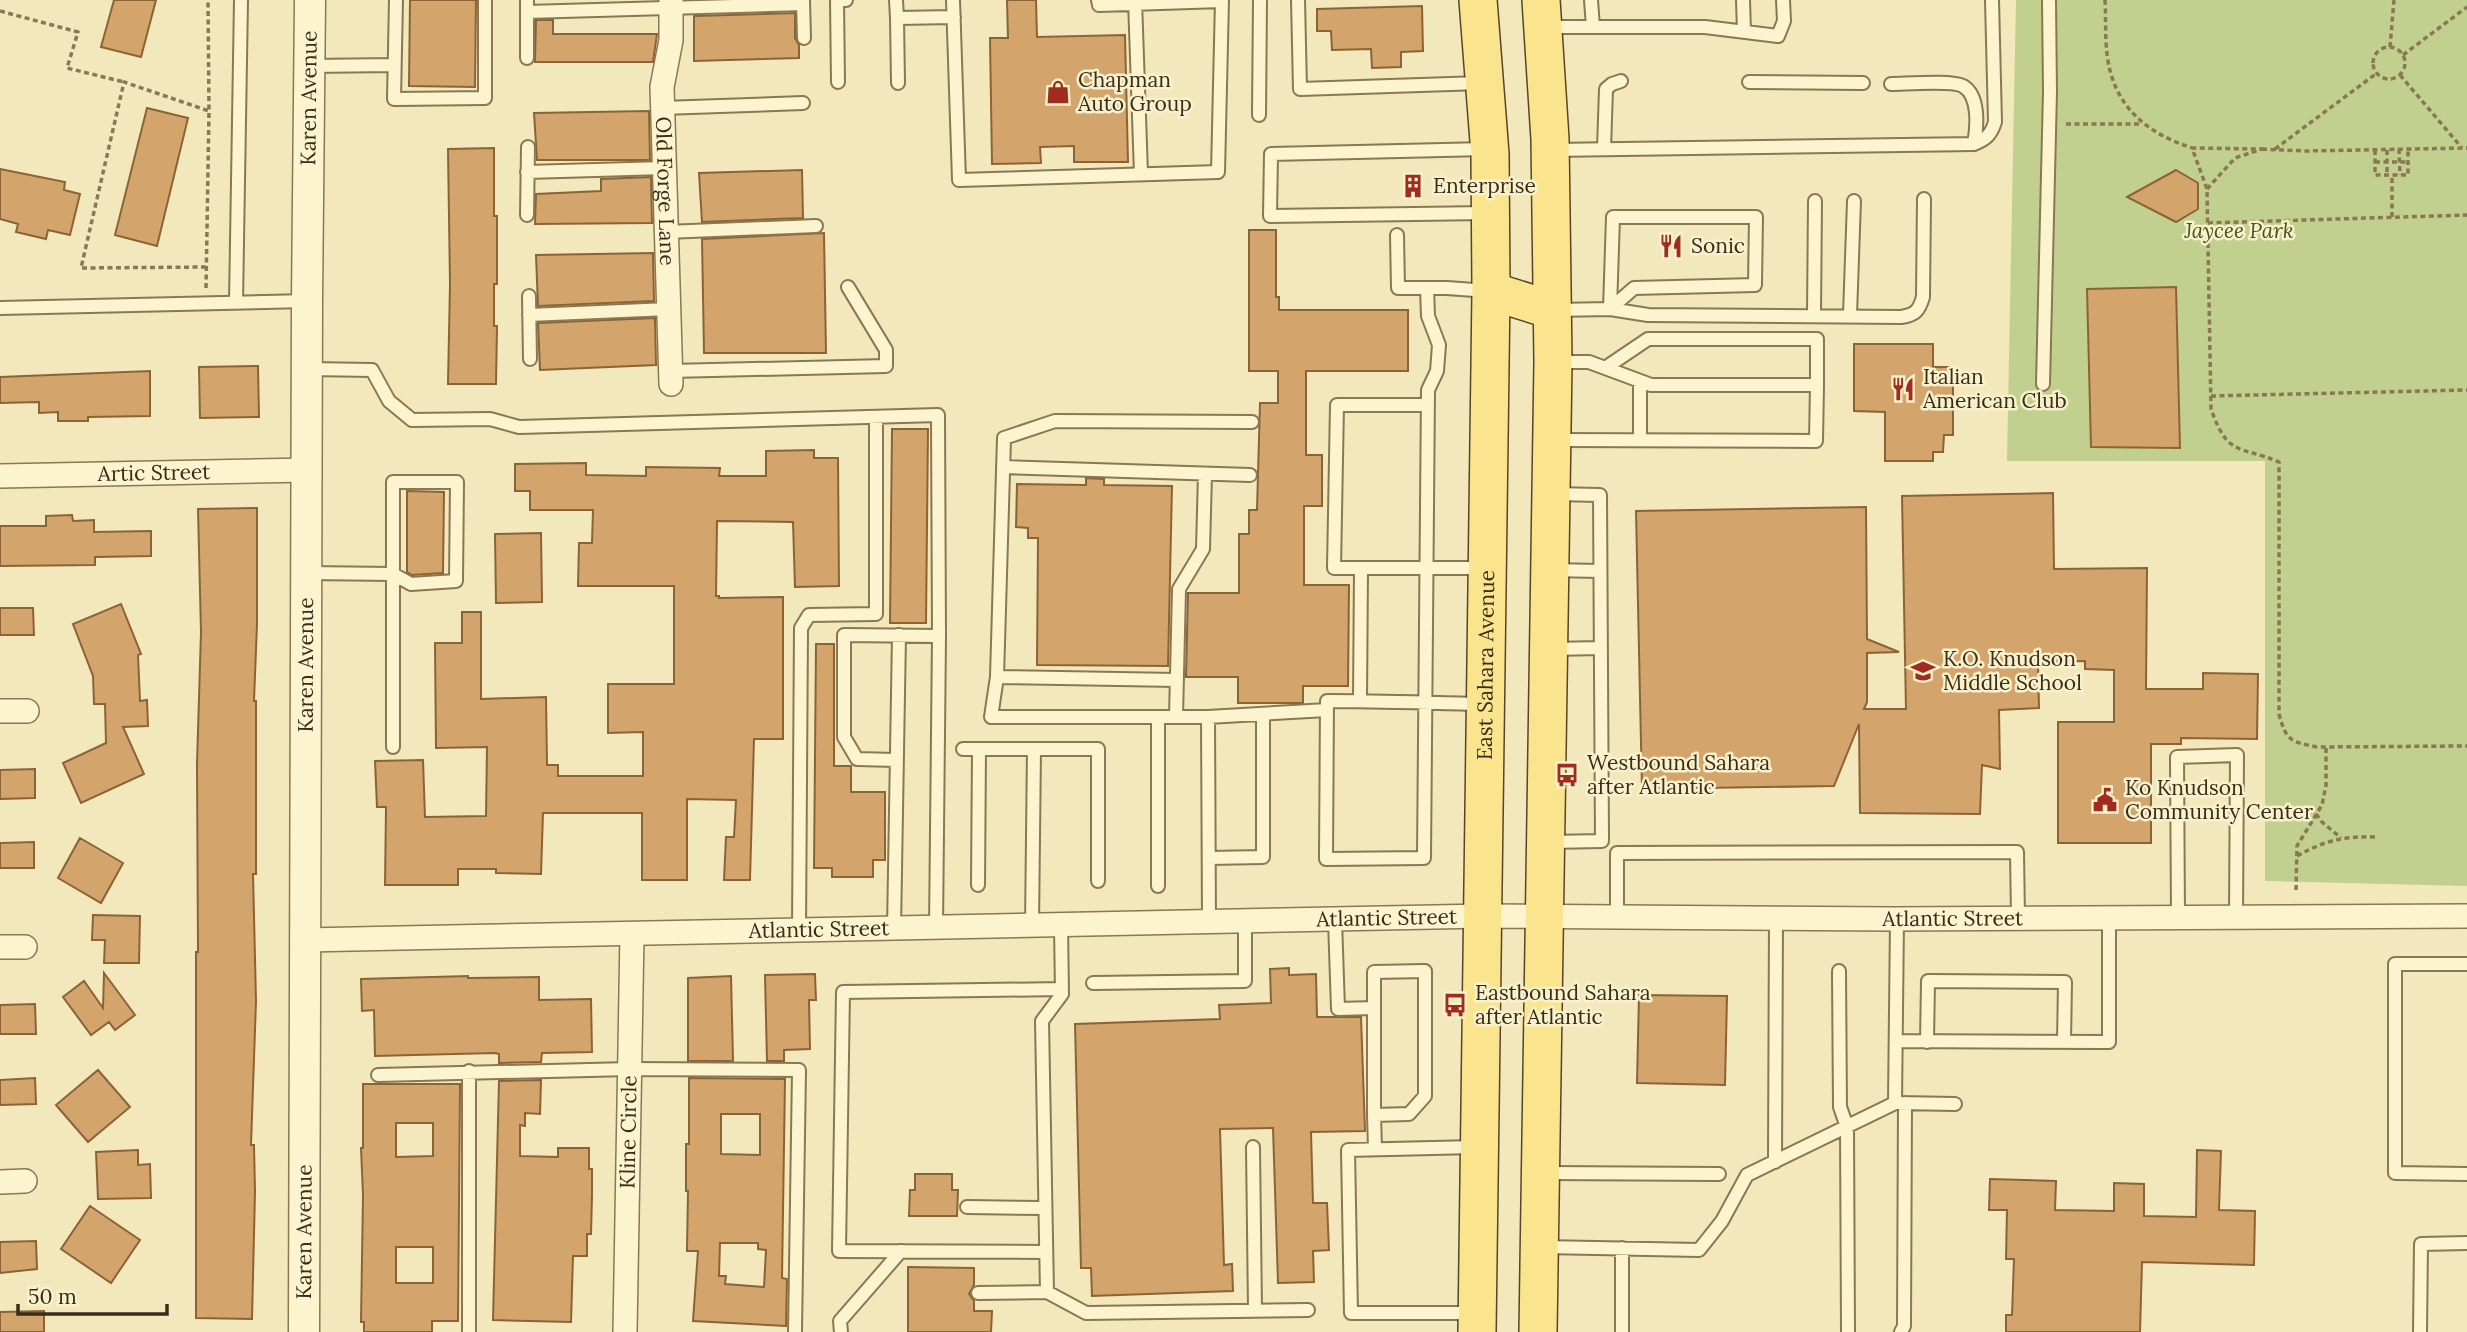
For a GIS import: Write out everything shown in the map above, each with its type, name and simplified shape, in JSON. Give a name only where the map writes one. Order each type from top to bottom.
[{"type":"main road","name":"East Sahara Avenue","points":[[1477,1323],[1491,291],[1490,149],[1478,0]]},
{"type":"main road","points":[[1538,1332],[1553,362],[1551,149],[1542,14]]},
{"type":"main road","points":[[1491,291],[1552,310]]},
{"type":"street","name":"Karen Avenue","points":[[304,1332],[310,0]]},
{"type":"street","name":"Old Forge Lane","points":[[671,4],[671,40],[662,87],[671,377]]},
{"type":"street","name":"Artic Street","points":[[0,476],[308,470]]},
{"type":"street","points":[[0,711],[27,711]]},
{"type":"street","name":"Atlantic Street","points":[[305,940],[1483,916],[1897,919],[2467,916]]},
{"type":"street","name":"Kline Circle","points":[[625,1332],[632,934]]},
{"type":"street","points":[[0,947],[25,947]]},
{"type":"street","points":[[0,1182],[25,1181]]},
{"type":"lane","points":[[236,303],[242,0]]},
{"type":"lane","points":[[396,0],[394,99],[485,98],[485,0]]},
{"type":"lane","points":[[838,82],[837,0],[846,0]]},
{"type":"lane","points":[[896,0],[898,83]]},
{"type":"lane","points":[[953,0],[959,180],[1218,172],[1222,1],[1135,1],[1098,5],[1098,0]]},
{"type":"lane","points":[[1259,115],[1260,0]]},
{"type":"lane","points":[[1298,0],[1300,89],[1485,82]]},
{"type":"lane","points":[[1591,0],[1592,27]]},
{"type":"lane","points":[[1743,0],[1744,32]]},
{"type":"lane","points":[[1542,14],[1592,27],[1706,27],[1778,36],[1784,21],[1783,0]]},
{"type":"lane","points":[[1551,149],[1974,144],[1986,139],[1995,122],[1992,0]]},
{"type":"lane","points":[[2043,384],[2050,91],[2049,0]]},
{"type":"lane","points":[[1135,1],[1141,174]]},
{"type":"lane","points":[[527,58],[527,6],[803,2],[804,38]]},
{"type":"lane","points":[[897,18],[954,17]]},
{"type":"lane","points":[[309,66],[394,65]]},
{"type":"lane","points":[[1604,149],[1606,89],[1620,81]]},
{"type":"lane","points":[[1749,82],[1863,83]]},
{"type":"lane","points":[[1891,84],[1963,86],[1971,96],[1975,110],[1977,126],[1974,144]]},
{"type":"lane","points":[[662,108],[803,103]]},
{"type":"lane","points":[[527,147],[527,215]]},
{"type":"lane","points":[[1490,149],[1271,154],[1270,216],[1491,213]]},
{"type":"lane","points":[[527,172],[664,169]]},
{"type":"lane","points":[[1552,310],[1610,309],[1647,315],[1913,315],[1920,309],[1923,297],[1924,199]]},
{"type":"lane","points":[[1814,315],[1815,201]]},
{"type":"lane","points":[[1850,315],[1854,201]]},
{"type":"lane","points":[[1613,216],[1756,216],[1755,285],[1634,288],[1610,309],[1613,216]]},
{"type":"lane","points":[[667,232],[816,226]]},
{"type":"lane","points":[[1397,235],[1398,288],[1491,291]]},
{"type":"lane","points":[[671,377],[886,366],[886,350],[848,287]]},
{"type":"lane","points":[[1427,288],[1427,316],[1439,345],[1437,371],[1427,390],[1426,568],[1425,702],[1424,858],[1326,859],[1327,701],[1425,702],[1486,704]]},
{"type":"lane","points":[[528,296],[530,359]]},
{"type":"lane","points":[[0,308],[307,301]]},
{"type":"lane","points":[[529,315],[669,309]]},
{"type":"lane","points":[[1551,440],[1816,441],[1817,340],[1648,340],[1605,368]]},
{"type":"lane","points":[[1553,362],[1589,362],[1651,385],[1817,385]]},
{"type":"lane","points":[[307,369],[372,370],[389,401],[412,419],[490,419],[519,426],[938,415],[936,928]]},
{"type":"lane","points":[[1640,381],[1640,440]]},
{"type":"lane","points":[[1427,405],[1337,405],[1334,568],[1487,568]]},
{"type":"lane","points":[[799,931],[800,628],[809,615],[876,614],[876,417]]},
{"type":"lane","points":[[1252,422],[1055,421],[1004,438],[997,677],[991,717],[1208,717],[1327,710]]},
{"type":"lane","points":[[1003,467],[1250,475]]},
{"type":"lane","points":[[1176,717],[1179,589],[1203,549],[1205,474]]},
{"type":"lane","points":[[307,573],[393,574],[411,584],[456,581],[457,482],[394,482],[393,574],[394,747]]},
{"type":"lane","points":[[1550,494],[1600,495],[1602,841]]},
{"type":"lane","points":[[1360,701],[1361,568]]},
{"type":"lane","points":[[1549,570],[1600,571]]},
{"type":"lane","points":[[896,760],[857,759],[844,737],[844,635],[939,636]]},
{"type":"lane","points":[[894,929],[899,635]]},
{"type":"lane","points":[[1548,649],[1600,648]]},
{"type":"lane","points":[[997,677],[1177,680]]},
{"type":"lane","points":[[1209,858],[1263,857],[1263,714]]},
{"type":"lane","points":[[1158,717],[1158,886]]},
{"type":"lane","points":[[1208,717],[1209,922]]},
{"type":"lane","points":[[963,749],[1098,749],[1098,881]]},
{"type":"lane","points":[[978,885],[979,749]]},
{"type":"lane","points":[[1032,926],[1034,749]]},
{"type":"lane","points":[[2178,917],[2177,757],[2237,755],[2236,917]]},
{"type":"lane","points":[[1545,842],[1602,841],[1617,853],[2017,852],[2018,918]]},
{"type":"lane","points":[[1617,853],[1617,918]]},
{"type":"lane","points":[[1775,1162],[1776,918]]},
{"type":"lane","points":[[1895,1041],[2109,1042],[2109,918]]},
{"type":"lane","points":[[1897,919],[1895,1041],[1900,1103],[1904,1326],[1901,1332]]},
{"type":"lane","points":[[1335,920],[1338,1009],[1374,1008]]},
{"type":"lane","points":[[1093,983],[1245,981],[1245,921]]},
{"type":"lane","points":[[1046,1292],[1042,1021],[1062,994],[1061,925]]},
{"type":"lane","points":[[2467,964],[2395,964],[2395,1173],[2467,1174]]},
{"type":"lane","points":[[1374,1115],[1409,1114],[1424,1096],[1425,971],[1374,972],[1374,1115],[1374,1149]]},
{"type":"lane","points":[[1839,971],[1840,1107],[1847,1127],[1848,1332]]},
{"type":"lane","points":[[1927,1042],[1928,981],[2065,982],[2064,1042]]},
{"type":"lane","points":[[1046,1252],[839,1251],[843,992],[1062,989]]},
{"type":"lane","points":[[378,1075],[630,1069],[799,1070],[795,1332]]},
{"type":"lane","points":[[469,1071],[469,1332]]},
{"type":"lane","points":[[1539,1247],[1699,1250],[1722,1221],[1747,1175],[1900,1103],[1955,1104]]},
{"type":"lane","points":[[1253,1147],[1255,1310]]},
{"type":"lane","points":[[1477,1323],[1352,1313],[1348,1150],[1479,1147]]},
{"type":"lane","points":[[1541,1172],[1719,1174]]},
{"type":"lane","points":[[967,1207],[1045,1208]]},
{"type":"lane","points":[[2420,1332],[2421,1244],[2467,1243]]},
{"type":"lane","points":[[1622,1248],[1622,1332]]},
{"type":"lane","points":[[841,1332],[840,1321],[901,1251]]},
{"type":"lane","points":[[978,1293],[1046,1292],[1086,1313],[1308,1310]]},
{"type":"path","points":[[205,304],[208,0]]},
{"type":"path","points":[[2105,0],[2107,55],[2115,85],[2126,105],[2142,124],[2172,142],[2192,148],[2246,146],[2274,150],[2464,148]]},
{"type":"path","points":[[2390,47],[2394,0]]},
{"type":"path","points":[[2403,55],[2467,7]]},
{"type":"path","points":[[0,11],[78,32],[68,68],[124,82],[209,111]]},
{"type":"path","points":[[2390,47],[2403,55],[2405,65],[2400,74],[2391,79],[2377,73],[2374,58],[2380,49],[2390,47]]},
{"type":"path","points":[[2274,150],[2377,73]]},
{"type":"path","points":[[2400,74],[2464,148]]},
{"type":"path","points":[[124,82],[81,268],[206,267]]},
{"type":"path","points":[[2066,124],[2142,124]]},
{"type":"path","points":[[2192,148],[2207,189],[2211,409],[2219,432],[2236,449],[2279,462],[2279,714],[2283,732],[2296,743],[2326,747],[2467,746]]},
{"type":"path","points":[[2207,189],[2235,158],[2262,149]]},
{"type":"path","points":[[2386,149],[2392,217]]},
{"type":"path","points":[[2399,149],[2400,175]]},
{"type":"path","points":[[2375,150],[2375,175],[2408,175],[2408,149]]},
{"type":"path","points":[[2375,162],[2408,162]]},
{"type":"path","points":[[2208,223],[2467,215]]},
{"type":"path","points":[[2211,396],[2467,390]]},
{"type":"path","points":[[2296,890],[2297,846],[2322,805],[2326,785],[2326,747]]},
{"type":"path","points":[[2316,814],[2341,838]]},
{"type":"path","points":[[2297,856],[2341,838],[2377,837]]},
{"type":"green space","name":"Jaycee Park","points":[[2016,0],[2467,0],[2467,886],[2265,881],[2265,461],[2007,461]]},
{"type":"building","points":[[114,0],[156,0],[141,57],[101,47]]},
{"type":"building","points":[[410,0],[476,0],[475,87],[409,86]]},
{"type":"building","name":"Chapman Auto Group","points":[[1007,0],[1036,0],[1037,37],[1125,35],[1128,162],[1074,162],[1074,146],[1040,147],[1041,163],[992,164],[990,38],[1008,38]]},
{"type":"building","points":[[1422,6],[1423,51],[1401,52],[1401,67],[1372,68],[1371,49],[1332,50],[1331,31],[1317,31],[1317,9]]},
{"type":"building","points":[[795,13],[795,38],[799,45],[799,58],[694,61],[694,16]]},
{"type":"building","points":[[536,20],[553,20],[553,34],[657,34],[653,62],[535,62]]},
{"type":"building","points":[[147,108],[188,118],[157,246],[115,235]]},
{"type":"building","points":[[649,111],[650,160],[537,160],[534,113]]},
{"type":"building","points":[[494,148],[494,216],[497,216],[497,284],[494,284],[494,326],[497,326],[496,384],[448,384],[448,149]]},
{"type":"building","points":[[0,169],[65,182],[64,190],[80,194],[70,235],[48,230],[46,239],[16,232],[18,224],[0,219]]},
{"type":"building","points":[[802,170],[803,218],[702,222],[699,173]]},
{"type":"building","points":[[2176,170],[2198,183],[2198,209],[2176,222],[2127,197]]},
{"type":"building","points":[[651,177],[652,223],[535,224],[536,194],[601,191],[601,179]]},
{"type":"building","points":[[1249,230],[1276,230],[1276,297],[1279,297],[1279,310],[1408,310],[1408,371],[1306,371],[1306,455],[1322,455],[1322,506],[1304,506],[1304,585],[1349,585],[1348,686],[1303,686],[1303,703],[1238,703],[1238,677],[1186,677],[1188,593],[1239,593],[1239,534],[1249,534],[1249,510],[1257,510],[1260,403],[1278,403],[1278,371],[1249,371]]},
{"type":"building","points":[[824,233],[826,353],[704,353],[702,239]]},
{"type":"building","points":[[653,253],[654,301],[538,306],[536,255]]},
{"type":"building","points":[[2176,287],[2180,448],[2091,447],[2087,289]]},
{"type":"building","points":[[655,318],[656,365],[540,370],[538,323]]},
{"type":"building","name":"Italian American Club","points":[[1854,344],[1933,344],[1933,367],[1953,367],[1953,435],[1944,435],[1943,452],[1933,452],[1933,461],[1885,461],[1885,412],[1854,411]]},
{"type":"building","points":[[258,366],[259,417],[200,418],[199,367]]},
{"type":"building","points":[[150,371],[150,416],[88,417],[88,421],[58,421],[58,412],[39,413],[39,402],[0,403],[0,377]]},
{"type":"building","points":[[892,429],[928,429],[926,623],[890,623]]},
{"type":"building","points":[[814,450],[814,458],[838,458],[839,586],[795,587],[793,522],[717,521],[716,596],[783,597],[783,739],[754,739],[750,880],[724,880],[726,837],[734,837],[736,800],[687,799],[687,880],[642,880],[642,813],[543,813],[541,874],[496,873],[496,869],[458,869],[458,885],[385,885],[386,807],[377,807],[375,761],[423,760],[425,817],[486,816],[487,747],[436,748],[435,643],[462,643],[462,612],[481,612],[481,699],[546,697],[547,765],[558,765],[558,776],[643,776],[643,732],[608,733],[608,684],[674,684],[674,586],[578,586],[579,543],[592,543],[593,510],[530,510],[530,491],[515,491],[515,464],[586,463],[586,475],[646,476],[646,467],[720,468],[719,476],[766,476],[766,451]]},
{"type":"building","points":[[1086,478],[1104,479],[1104,485],[1172,486],[1168,666],[1037,665],[1038,538],[1028,538],[1028,528],[1016,527],[1017,484],[1086,485]]},
{"type":"building","points":[[407,491],[444,492],[443,573],[412,575],[407,572]]},
{"type":"building","points":[[2053,493],[2054,569],[2147,568],[2146,689],[2203,689],[2203,673],[2258,674],[2257,739],[2181,738],[2181,744],[2151,744],[2151,843],[2058,843],[2058,722],[2114,722],[2114,670],[2085,669],[2085,661],[2038,662],[2039,708],[1999,710],[2000,769],[1982,765],[1980,814],[1860,813],[1859,724],[1834,786],[1642,789],[1636,511],[1866,507],[1867,639],[1899,652],[1867,653],[1867,702],[1864,709],[1906,709],[1902,496]]},
{"type":"building","points":[[257,508],[254,701],[256,874],[253,874],[256,1001],[251,1145],[254,1145],[255,1191],[252,1319],[196,1318],[197,764],[201,632],[198,509]]},
{"type":"building","points":[[72,515],[73,521],[94,520],[94,532],[151,531],[151,556],[95,557],[95,565],[0,566],[0,526],[46,526],[46,516]]},
{"type":"building","points":[[541,533],[542,602],[496,603],[495,534]]},
{"type":"building","points":[[121,604],[141,654],[138,655],[140,701],[147,700],[148,726],[123,727],[144,774],[81,803],[63,763],[106,743],[105,704],[94,704],[93,676],[73,624]]},
{"type":"building","points":[[0,608],[33,608],[34,635],[0,635]]},
{"type":"building","points":[[816,644],[834,644],[834,766],[851,766],[851,792],[885,792],[885,860],[873,860],[873,877],[832,877],[832,868],[814,868]]},
{"type":"building","points":[[35,769],[35,798],[0,799],[0,770]]},
{"type":"building","points":[[80,838],[123,863],[101,903],[58,878]]},
{"type":"building","points":[[34,842],[34,868],[0,868],[0,843]]},
{"type":"building","points":[[93,915],[140,916],[139,963],[104,963],[105,940],[92,940]]},
{"type":"building","points":[[1289,968],[1289,975],[1316,974],[1317,1017],[1361,1017],[1365,1131],[1311,1132],[1313,1203],[1327,1203],[1329,1250],[1313,1251],[1314,1282],[1278,1283],[1273,1128],[1220,1129],[1224,1265],[1232,1264],[1233,1291],[1092,1296],[1091,1268],[1081,1268],[1075,1024],[1220,1019],[1219,1005],[1271,1003],[1270,969]]},
{"type":"building","points":[[104,973],[135,1015],[115,1030],[109,1022],[91,1035],[63,997],[84,981],[103,1008]]},
{"type":"building","points":[[815,974],[816,1000],[809,1000],[810,1049],[784,1050],[784,1061],[767,1061],[765,975]]},
{"type":"building","points":[[731,976],[733,1061],[688,1061],[688,978]]},
{"type":"building","points":[[539,977],[539,1000],[591,999],[592,1052],[542,1053],[541,1062],[499,1063],[499,1054],[495,1053],[375,1056],[374,1010],[362,1011],[361,979]]},
{"type":"building","points":[[1639,995],[1727,996],[1725,1085],[1637,1083]]},
{"type":"building","points":[[35,1004],[36,1034],[0,1034],[0,1005]]},
{"type":"building","points":[[98,1070],[130,1107],[88,1142],[56,1105]]},
{"type":"building","points":[[35,1078],[36,1104],[0,1105],[0,1080]]},
{"type":"building","points":[[689,1078],[785,1079],[782,1278],[787,1279],[786,1326],[693,1321],[698,1251],[687,1251],[686,1144],[689,1144]],"holes":[[[721,1114],[760,1114],[760,1155],[721,1154]],[[720,1243],[758,1243],[758,1249],[766,1250],[764,1287],[725,1284],[726,1276],[719,1276]]]},
{"type":"building","points":[[541,1080],[540,1114],[525,1113],[525,1126],[520,1125],[520,1156],[558,1157],[558,1148],[589,1148],[592,1195],[591,1234],[587,1234],[587,1256],[573,1256],[571,1322],[493,1320],[499,1081]]},
{"type":"building","points":[[363,1084],[460,1084],[458,1321],[432,1321],[432,1332],[364,1332],[364,1322],[361,1322]],"holes":[[[396,1123],[433,1123],[433,1156],[396,1157]],[[396,1247],[433,1247],[433,1283],[396,1283]]]},
{"type":"building","points":[[138,1150],[138,1165],[150,1164],[151,1198],[98,1199],[96,1152]]},
{"type":"building","points":[[2197,1150],[2221,1151],[2219,1210],[2255,1211],[2254,1265],[2142,1262],[2140,1332],[2006,1332],[2006,1315],[2012,1315],[2014,1259],[2006,1259],[2007,1210],[1989,1210],[1990,1179],[2056,1181],[2055,1210],[2114,1211],[2114,1183],[2144,1184],[2144,1216],[2196,1217]]},
{"type":"building","points":[[915,1174],[952,1174],[952,1190],[958,1190],[957,1216],[909,1216],[910,1190],[915,1190]]},
{"type":"building","points":[[90,1206],[140,1240],[111,1283],[61,1249]]},
{"type":"building","points":[[36,1241],[37,1269],[0,1273],[0,1242]]},
{"type":"building","points":[[908,1267],[974,1268],[974,1285],[969,1294],[974,1301],[974,1311],[992,1311],[991,1332],[908,1332]]},
{"type":"building","points":[[44,1311],[44,1332],[0,1332],[0,1312]]},
{"type":"place","name":"Chapman Auto Group","points":[[1058,92]]},
{"type":"place","name":"Enterprise","points":[[1413,186]]},
{"type":"place","name":"Sonic","points":[[1671,246]]},
{"type":"place","name":"Italian American Club","points":[[1903,389]]},
{"type":"place","name":"K.O. Knudson Middle School","points":[[1923,671]]},
{"type":"place","name":"Westbound Sahara after Atlantic","points":[[1567,775]]},
{"type":"place","name":"Ko Knudson Community Center","points":[[2105,800]]},
{"type":"place","name":"Eastbound Sahara after Atlantic","points":[[1455,1005]]}]
